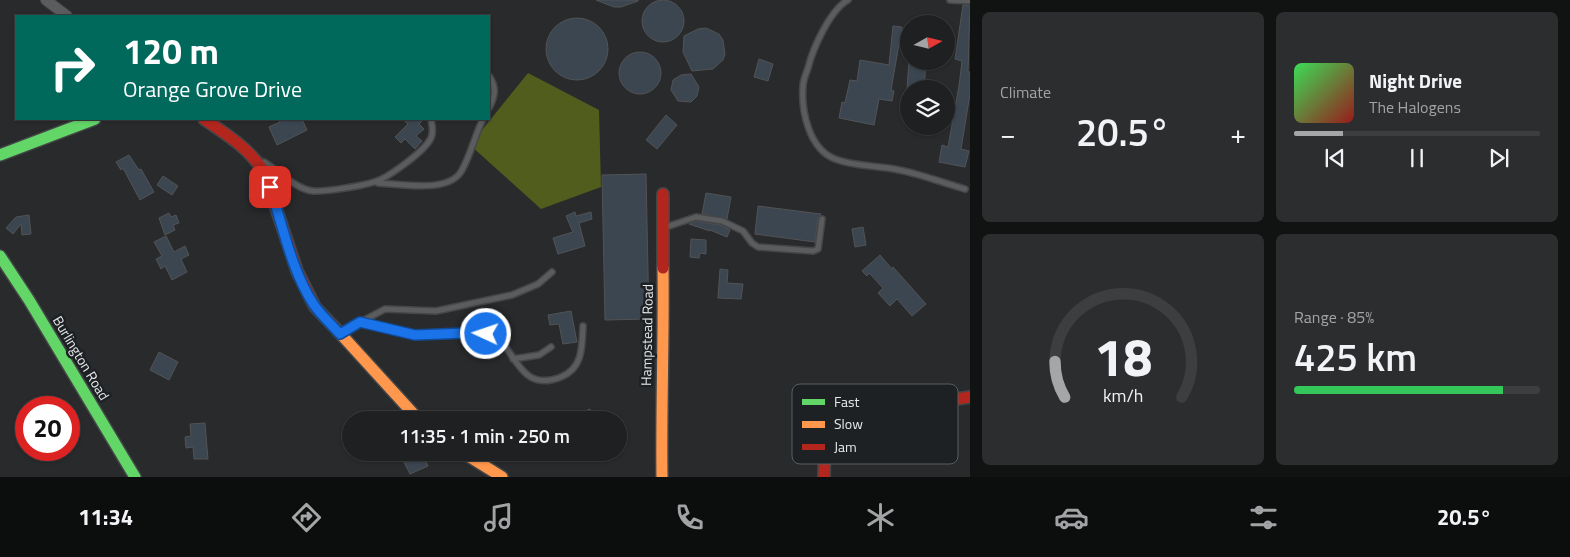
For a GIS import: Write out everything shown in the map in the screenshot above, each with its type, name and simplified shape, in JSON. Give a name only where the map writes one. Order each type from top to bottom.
[{"type":"street","points":[[46,0],[66,15]]},
{"type":"street","points":[[0,155],[92,120]]},
{"type":"street","points":[[206,120],[246,147],[257,158],[264,172],[297,271],[315,307],[411,411]]},
{"type":"street","name":"Hampstead Road","points":[[662,477],[661,397],[664,346],[663,194]]},
{"type":"street","name":"Burlington Road","points":[[0,256],[30,300],[135,477]]},
{"type":"street","points":[[476,461],[502,477]]},
{"type":"street","points":[[824,477],[825,464]]},
{"type":"lane","points":[[848,0],[840,4],[812,50],[805,77],[803,86],[806,123],[813,138],[824,152],[835,159],[869,167],[898,169],[965,189]]},
{"type":"lane","points":[[950,0],[970,1]]},
{"type":"lane","points":[[490,78],[495,88],[494,98],[490,106]]},
{"type":"lane","points":[[375,182],[396,171],[427,143],[433,131],[431,120]]},
{"type":"lane","points":[[257,158],[311,191],[323,191],[375,182],[419,185],[448,182],[458,177],[463,169],[483,120]]},
{"type":"lane","points":[[663,228],[696,217],[722,221],[743,231],[752,243],[758,246],[813,251],[818,249],[822,219]]},
{"type":"lane","points":[[340,334],[385,309],[436,311],[512,295],[538,284],[552,272]]},
{"type":"lane","points":[[360,322],[415,335],[486,334],[499,341],[522,371],[532,378],[543,380],[570,374],[576,368],[582,354],[584,326]]},
{"type":"lane","points":[[513,359],[538,355],[551,347]]},
{"type":"green space","points":[[528,73],[599,110],[601,187],[541,209],[470,145]]},
{"type":"building","points":[[596,0],[638,1],[621,7],[614,7]]},
{"type":"building","points":[[663,0],[678,6],[684,21],[678,36],[663,42],[648,36],[642,21],[648,6]]},
{"type":"building","points":[[963,5],[970,6],[968,72],[970,72],[970,94],[961,149],[969,151],[965,167],[939,162],[942,145],[948,147],[950,135],[955,135],[955,108],[962,61],[955,59]]},
{"type":"building","points":[[571,18],[583,18],[599,27],[606,37],[608,49],[606,61],[599,71],[583,80],[571,80],[560,75],[551,66],[546,55],[546,43],[551,32],[560,23]]},
{"type":"building","points":[[893,26],[900,27],[900,38],[891,90],[894,91],[892,101],[879,99],[874,125],[839,118],[842,102],[845,103],[850,80],[857,81],[860,60],[889,65]]},
{"type":"building","points":[[706,28],[719,34],[723,40],[725,54],[723,60],[713,69],[692,71],[683,52],[684,36],[698,29]]},
{"type":"building","points":[[644,52],[652,55],[658,61],[661,73],[658,85],[652,91],[636,94],[628,91],[622,85],[619,69],[622,61],[628,55]]},
{"type":"building","points":[[759,59],[773,64],[768,81],[754,77]]},
{"type":"building","points":[[908,70],[925,70],[925,80],[908,80]]},
{"type":"building","points":[[691,74],[699,87],[697,96],[691,102],[678,101],[671,90],[673,80],[681,75]]},
{"type":"building","points":[[666,115],[677,125],[657,149],[646,140]]},
{"type":"building","points":[[279,120],[302,120],[307,130],[277,145],[269,127],[280,122]]},
{"type":"building","points":[[403,120],[423,120],[419,124],[424,129],[416,136],[422,141],[415,149],[405,139],[401,143],[395,137],[408,124]]},
{"type":"building","points":[[129,155],[139,170],[141,169],[154,192],[140,200],[123,168],[121,170],[116,162]]},
{"type":"building","points":[[646,174],[649,319],[605,320],[602,175]]},
{"type":"building","points":[[163,176],[178,186],[172,195],[157,185]]},
{"type":"building","points":[[706,193],[731,197],[727,219],[702,214]]},
{"type":"building","points":[[758,206],[821,214],[818,218],[815,242],[755,234]]},
{"type":"building","points":[[575,212],[576,216],[591,212],[592,219],[579,223],[585,246],[558,254],[553,238],[573,232],[566,216]]},
{"type":"building","points":[[169,213],[171,217],[176,215],[179,223],[173,225],[175,230],[165,235],[159,218]]},
{"type":"building","points":[[29,215],[31,234],[22,235],[21,224],[13,234],[6,228],[16,217]]},
{"type":"building","points":[[696,221],[721,225],[730,230],[727,237],[689,224]]},
{"type":"building","points":[[863,227],[866,245],[855,247],[852,229]]},
{"type":"building","points":[[166,236],[174,252],[185,246],[189,255],[181,259],[187,272],[172,280],[165,266],[161,269],[156,259],[162,256],[154,242]]},
{"type":"building","points":[[691,239],[706,240],[706,254],[700,253],[699,258],[690,257]]},
{"type":"building","points":[[880,255],[926,304],[912,316],[897,299],[890,306],[878,293],[883,288],[869,273],[867,276],[862,271]]},
{"type":"building","points":[[720,269],[728,270],[727,283],[743,284],[741,299],[718,298]]},
{"type":"building","points":[[571,311],[577,342],[563,344],[559,324],[550,325],[548,315]]},
{"type":"building","points":[[159,352],[178,362],[169,380],[150,370]]},
{"type":"building","points":[[205,423],[208,459],[194,459],[193,447],[186,448],[185,437],[191,436],[190,424]]},
{"type":"building","points":[[404,461],[426,461],[428,466],[410,474]]},
{"type":"traffic: fast","points":[[0,155],[92,120]]},
{"type":"traffic: fast","points":[[0,256],[29,300],[135,477]]},
{"type":"traffic: slow","points":[[662,477],[663,268]]},
{"type":"traffic: slow","points":[[338,331],[411,411]]},
{"type":"traffic: slow","points":[[476,461],[502,477]]},
{"type":"traffic: jam","points":[[205,120],[229,136],[252,156],[264,172],[297,271],[315,307],[338,331]]},
{"type":"traffic: jam","points":[[663,194],[663,268]]},
{"type":"traffic: jam","points":[[958,399],[970,397]]},
{"type":"traffic: jam","points":[[824,464],[824,477]]},
{"type":"route","points":[[270,187],[305,290],[315,307],[340,334],[360,322],[415,335],[486,334]]}]
